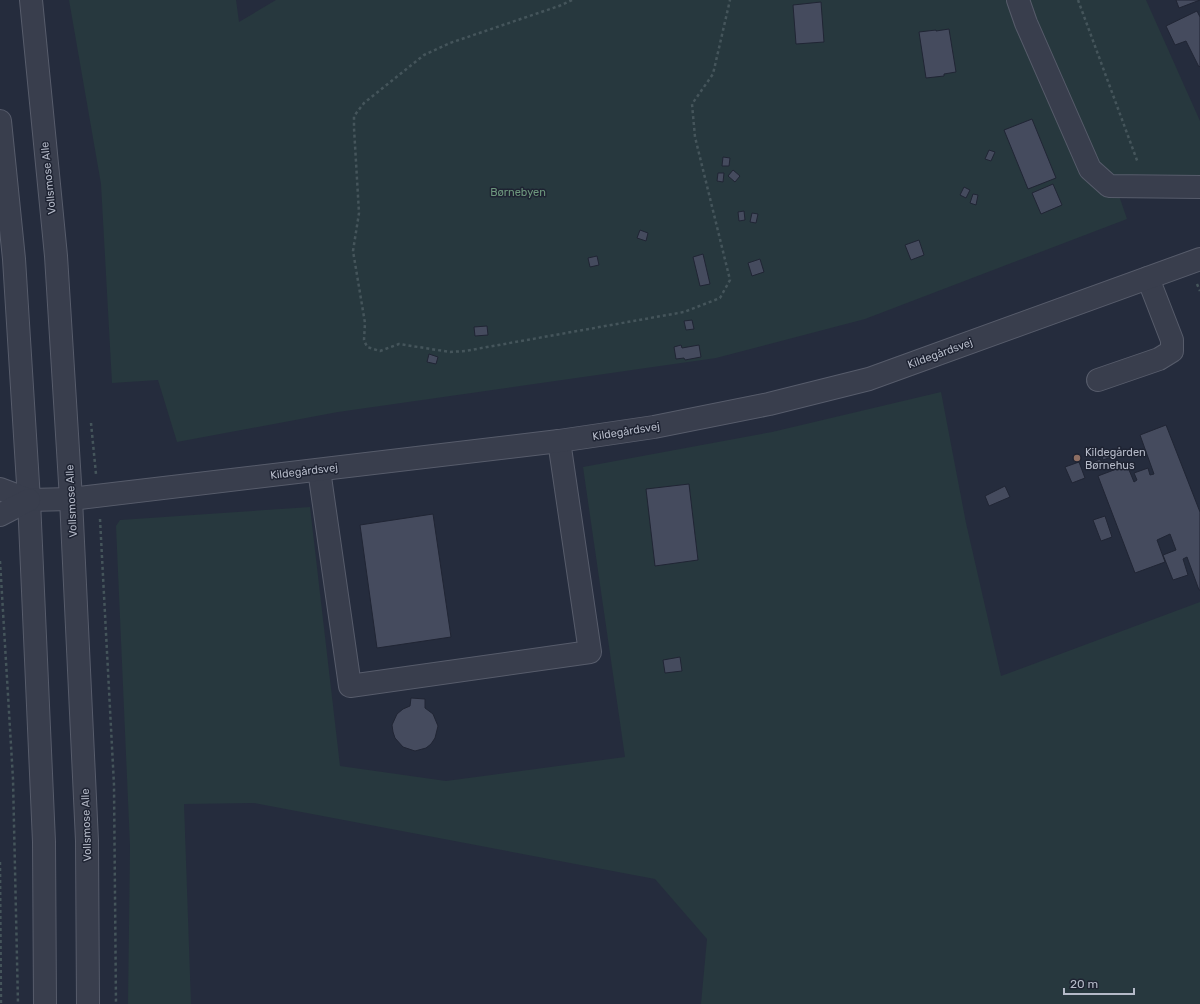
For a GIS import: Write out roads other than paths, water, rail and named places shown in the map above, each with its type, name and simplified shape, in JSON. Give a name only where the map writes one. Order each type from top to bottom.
[{"type":"street","name":"Vollsmose Alle","points":[[30,0],[56,256],[71,499],[87,841],[88,1004]]},
{"type":"street","points":[[1018,0],[1026,23],[1090,170],[1109,186],[1200,187]]},
{"type":"street","points":[[0,121],[4,200],[14,259],[29,500],[44,842],[45,1004]]},
{"type":"street","name":"Kildegårdsvej","points":[[29,500],[71,499],[559,441],[654,427],[754,407],[869,379],[1200,259]]},
{"type":"street","points":[[1098,380],[1159,359],[1172,351],[1172,340],[1148,278]]},
{"type":"street","points":[[319,470],[350,686],[590,652],[559,441]]},
{"type":"street","points":[[0,489],[29,500]]},
{"type":"street","points":[[0,515],[29,500]]},
{"type":"place","name":"Kildegården Børnehus","points":[[1077,458]]},
{"type":"park label","name":"Børnebyen","points":[[518,192]]}]
